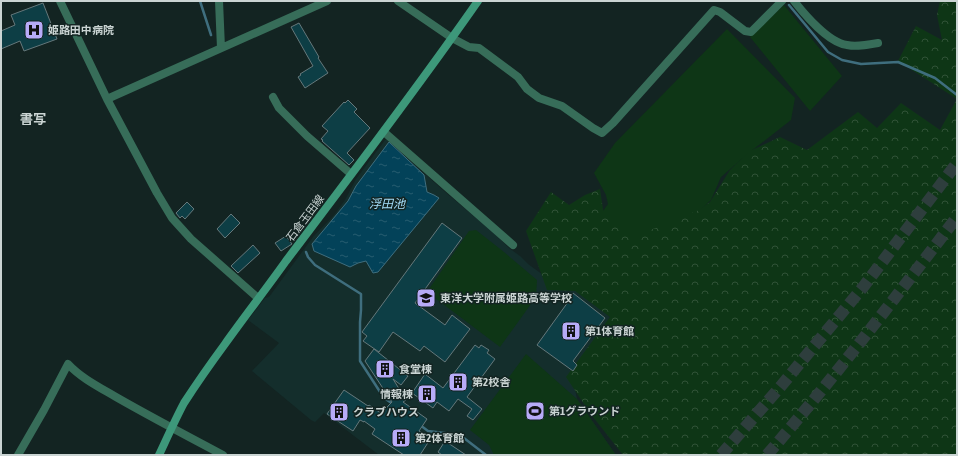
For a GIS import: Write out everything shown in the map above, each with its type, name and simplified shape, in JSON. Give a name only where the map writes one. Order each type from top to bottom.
[{"type":"main road","name":"石倉玉田線","points":[[159,455],[184,404],[201,378],[258,298],[384,132],[478,1]]},
{"type":"street","points":[[60,1],[107,99],[172,218],[191,239],[258,298]]},
{"type":"street","points":[[219,1],[221,48]]},
{"type":"street","points":[[107,99],[327,1]]},
{"type":"street","points":[[398,1],[452,38],[469,47],[479,48],[518,77],[527,89],[539,98],[562,106],[602,133],[623,112],[714,10],[720,12],[745,31],[751,32],[782,1]]},
{"type":"street","points":[[794,1],[820,29],[834,40],[845,45],[852,46],[878,43]]},
{"type":"street","points":[[273,97],[279,108],[307,136],[351,174]]},
{"type":"street","points":[[384,132],[513,245]]},
{"type":"street","points":[[18,455],[68,364],[75,372],[96,385],[171,428],[223,455]]},
{"type":"shaded area","name":"東洋大学附属姫路高等学校","points":[[385,140],[387,140],[528,264],[557,285],[573,288],[610,317],[573,379],[577,399],[616,455],[379,455],[324,413],[315,422],[311,420],[252,371],[279,343],[248,320],[265,298],[269,297],[313,237],[334,215],[345,200],[356,179]]},
{"type":"green space","points":[[940,1],[957,1],[957,99],[898,61],[916,26],[942,40],[937,15]]},
{"type":"green space","points":[[784,5],[842,76],[810,111],[750,37]]},
{"type":"green space","points":[[727,29],[795,98],[791,120],[721,177],[711,200],[697,213],[636,238],[600,215],[608,204],[606,195],[594,173],[615,143]]},
{"type":"green space","points":[[957,99],[957,455],[623,455],[590,413],[566,377],[610,317],[575,291],[547,290],[526,231],[551,192],[569,205],[585,195],[600,189],[604,216],[633,235],[648,231],[699,210],[710,202],[730,170],[750,151],[780,137],[807,150],[858,112],[877,128],[901,103],[940,130]]},
{"type":"green space","points":[[476,230],[537,280],[536,297],[500,347],[427,292],[469,231]]},
{"type":"green space","name":"第1グラウンド","points":[[526,354],[577,399],[616,455],[494,455],[489,445],[470,430]]},
{"type":"water","name":"浮田池","points":[[389,142],[424,175],[427,192],[439,198],[378,272],[373,273],[366,261],[350,267],[314,251],[312,244],[348,201],[356,186]]},
{"type":"building","points":[[43,3],[57,39],[24,51],[20,41],[1,49],[1,31],[15,25],[11,15]]},
{"type":"building","points":[[299,23],[328,73],[305,88],[298,77],[301,75],[300,74],[313,66],[291,27]]},
{"type":"building","points":[[348,100],[357,109],[354,112],[370,128],[347,153],[354,160],[349,165],[321,139],[328,131],[322,126],[344,102],[345,103]]},
{"type":"building","points":[[187,202],[194,209],[185,219],[182,216],[180,218],[176,213]]},
{"type":"building","points":[[231,214],[240,223],[225,238],[217,229]]},
{"type":"building","points":[[442,223],[462,238],[415,303],[445,325],[452,315],[470,329],[445,362],[424,346],[420,351],[393,332],[379,352],[363,341],[367,336],[362,332]]},
{"type":"building","points":[[286,236],[292,244],[281,251],[275,243]]},
{"type":"building","points":[[253,245],[260,253],[238,273],[231,266]]},
{"type":"building","name":"第1体育館","points":[[573,293],[605,318],[573,361],[577,365],[573,371],[537,345]]},
{"type":"building","points":[[475,345],[479,348],[481,345],[489,350],[487,353],[495,359],[467,397],[482,409],[473,420],[467,416],[472,409],[458,399],[449,411],[437,402],[433,408],[412,393],[425,374],[443,388]]},
{"type":"building","points":[[374,349],[408,376],[401,385],[393,379],[406,400],[403,402],[427,419],[419,431],[431,438],[420,455],[404,455],[372,434],[375,429],[364,421],[360,420],[353,431],[327,414],[344,390],[382,414],[392,402],[365,361]]},
{"type":"building","points":[[445,441],[466,455],[442,455],[438,452]]},
{"type":"waterway","points":[[200,1],[211,35]]},
{"type":"waterway","points":[[789,5],[828,52],[842,60],[861,64],[898,62],[935,78],[957,95]]},
{"type":"waterway","points":[[306,252],[308,257],[315,265],[361,294],[360,361],[384,398],[390,402]]},
{"type":"waterway","points":[[420,425],[428,431],[460,435],[486,455]]},
{"type":"tunnel","points":[[721,455],[781,386],[864,286],[957,163]]},
{"type":"tunnel","points":[[767,455],[840,367],[957,217]]},
{"type":"place","name":"姫路田中病院","points":[[34,30]]},
{"type":"place","name":"東洋大学附属姫路高等学校","points":[[426,298]]},
{"type":"place","name":"第1体育館","points":[[571,331]]},
{"type":"place","name":"食堂棟","points":[[385,369]]},
{"type":"place","name":"第2校舎","points":[[458,382]]},
{"type":"place","name":"情報棟","points":[[427,394]]},
{"type":"place","name":"第1グラウンド","points":[[535,411]]},
{"type":"place","name":"クラブハウス","points":[[339,412]]},
{"type":"place","name":"第2体育館","points":[[401,438]]},
{"type":"district","name":"書写","points":[[33,119]]}]
